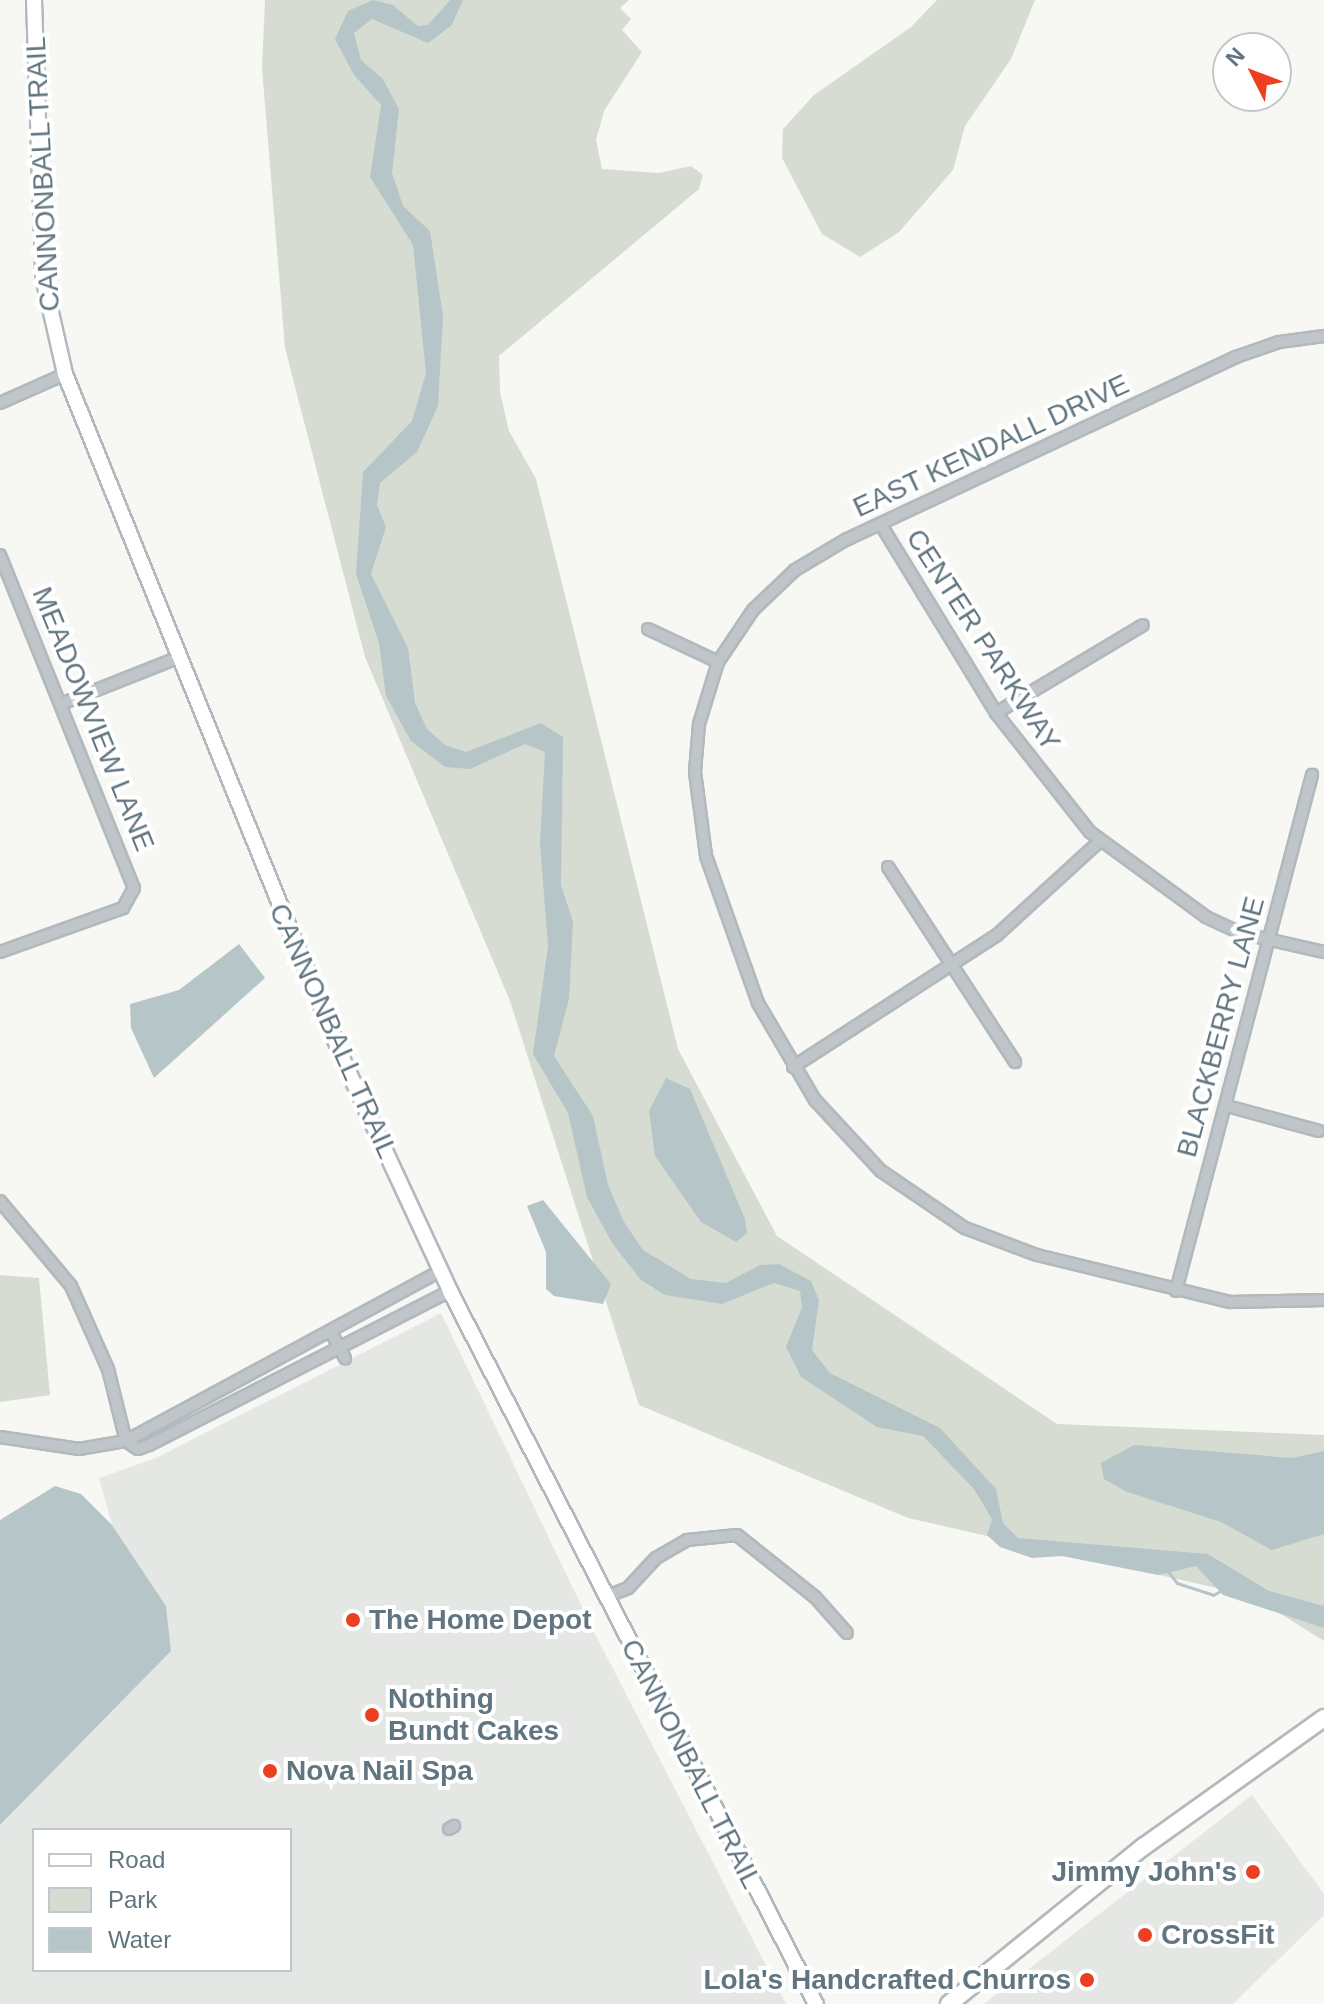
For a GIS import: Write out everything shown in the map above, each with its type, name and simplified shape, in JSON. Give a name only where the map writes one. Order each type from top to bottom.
[{"type":"main road","name":"CANNONBALL TRAIL","points":[[34,0],[43,277],[65,374],[307,983],[440,1271],[816,2004]]},
{"type":"main road","points":[[949,2004],[1131,1856],[1324,1718]]},
{"type":"street","name":"EAST KENDALL DRIVE","points":[[718,662],[753,610],[783,580],[817,556],[1236,357],[1279,342],[1324,336]]},
{"type":"street","points":[[0,403],[65,374]]},
{"type":"street","name":"CENTER PARKWAY","points":[[881,525],[996,713],[1100,841],[1206,917],[1268,940],[1324,952]]},
{"type":"street","name":"MEADOWVIEW LANE","points":[[0,555],[134,888],[129,901],[0,952]]},
{"type":"street","points":[[996,713],[1143,625]]},
{"type":"street","points":[[648,629],[718,662],[695,755],[699,823],[732,940],[793,1067],[857,1149],[934,1210],[1001,1244],[1176,1291],[1230,1302],[1324,1300]]},
{"type":"street","points":[[61,704],[177,658]]},
{"type":"street","name":"BLACKBERRY LANE","points":[[1176,1291],[1312,775]]},
{"type":"street","points":[[793,1067],[951,966],[1019,917],[1100,841]]},
{"type":"street","points":[[888,867],[1015,1062]]},
{"type":"street","points":[[1227,1106],[1319,1131]]},
{"type":"street","points":[[0,1201],[71,1286],[108,1369],[126,1441],[138,1449],[343,1355],[450,1291]]},
{"type":"street","points":[[0,1437],[79,1449],[126,1441],[440,1271]]},
{"type":"street","points":[[331,1332],[343,1355]]},
{"type":"street","points":[[605,1597],[628,1588],[656,1558],[687,1540],[737,1535],[815,1597],[847,1633]]},
{"type":"shaded area","points":[[441,1313],[594,1632],[786,2004],[0,2004],[0,1825],[171,1650],[166,1606],[112,1525],[99,1478],[156,1458]]},
{"type":"shaded area","points":[[1252,1795],[1324,1894],[1324,1915],[1233,2004],[984,2004]]},
{"type":"green space","points":[[265,0],[629,0],[620,8],[631,19],[622,30],[642,52],[604,111],[596,140],[602,169],[659,173],[691,166],[703,175],[699,189],[499,356],[500,392],[509,431],[536,479],[678,1049],[777,1236],[1057,1424],[1324,1435],[1324,1641],[1252,1596],[908,1518],[639,1405],[510,1001],[365,657],[285,348],[262,68]]},
{"type":"green space","points":[[937,0],[1035,0],[1011,59],[965,126],[953,170],[899,232],[860,257],[822,234],[782,158],[783,129],[814,95],[911,27]]},
{"type":"green space","points":[[0,1275],[39,1278],[50,1395],[0,1402]]},
{"type":"water","points":[[373,0],[393,5],[418,26],[428,25],[450,0],[463,0],[452,25],[428,43],[372,19],[354,33],[361,60],[383,79],[399,109],[392,173],[403,206],[430,231],[443,316],[438,406],[417,452],[380,483],[377,505],[386,527],[371,574],[408,648],[415,703],[427,729],[445,745],[466,752],[541,723],[563,737],[561,885],[573,922],[569,999],[554,1056],[593,1116],[608,1185],[624,1222],[643,1250],[691,1279],[726,1283],[760,1265],[779,1264],[811,1281],[819,1300],[812,1350],[830,1373],[940,1428],[996,1489],[1003,1523],[1018,1538],[1208,1554],[1269,1591],[1324,1606],[1324,1628],[1223,1595],[1196,1566],[1158,1575],[1062,1556],[1032,1558],[1000,1547],[987,1535],[992,1519],[974,1489],[923,1436],[877,1427],[801,1377],[786,1347],[802,1307],[800,1291],[774,1283],[722,1304],[665,1295],[641,1280],[612,1243],[587,1197],[568,1113],[533,1054],[548,946],[540,843],[545,752],[525,744],[470,769],[445,767],[411,741],[386,696],[379,643],[356,574],[363,472],[412,421],[426,373],[413,245],[370,177],[381,105],[354,75],[335,39],[348,11]]},
{"type":"water","points":[[239,944],[265,978],[154,1078],[131,1028],[130,1004],[179,990]]},
{"type":"water","points":[[666,1078],[690,1089],[745,1219],[747,1233],[736,1242],[701,1222],[655,1156],[649,1111]]},
{"type":"water","points":[[543,1200],[611,1284],[603,1304],[554,1296],[546,1289],[546,1252],[527,1206]]},
{"type":"water","points":[[1134,1445],[1292,1458],[1324,1451],[1324,1534],[1272,1550],[1221,1522],[1127,1492],[1104,1479],[1101,1463]]},
{"type":"water","points":[[55,1486],[81,1494],[112,1525],[166,1606],[171,1651],[0,1825],[0,1520]]},
{"type":"waterway","points":[[1166,1569],[1177,1583],[1213,1595],[1224,1589]]},
{"type":"place","name":"The Home Depot","points":[[353,1620]]},
{"type":"place","name":"Nothing Bundt Cakes","points":[[372,1715]]},
{"type":"place","name":"Nova Nail Spa","points":[[270,1771]]},
{"type":"place","name":"Jimmy John's","points":[[1253,1872]]},
{"type":"place","name":"CrossFit","points":[[1145,1935]]},
{"type":"place","name":"Lola's Handcrafted Churros","points":[[1087,1980]]}]
